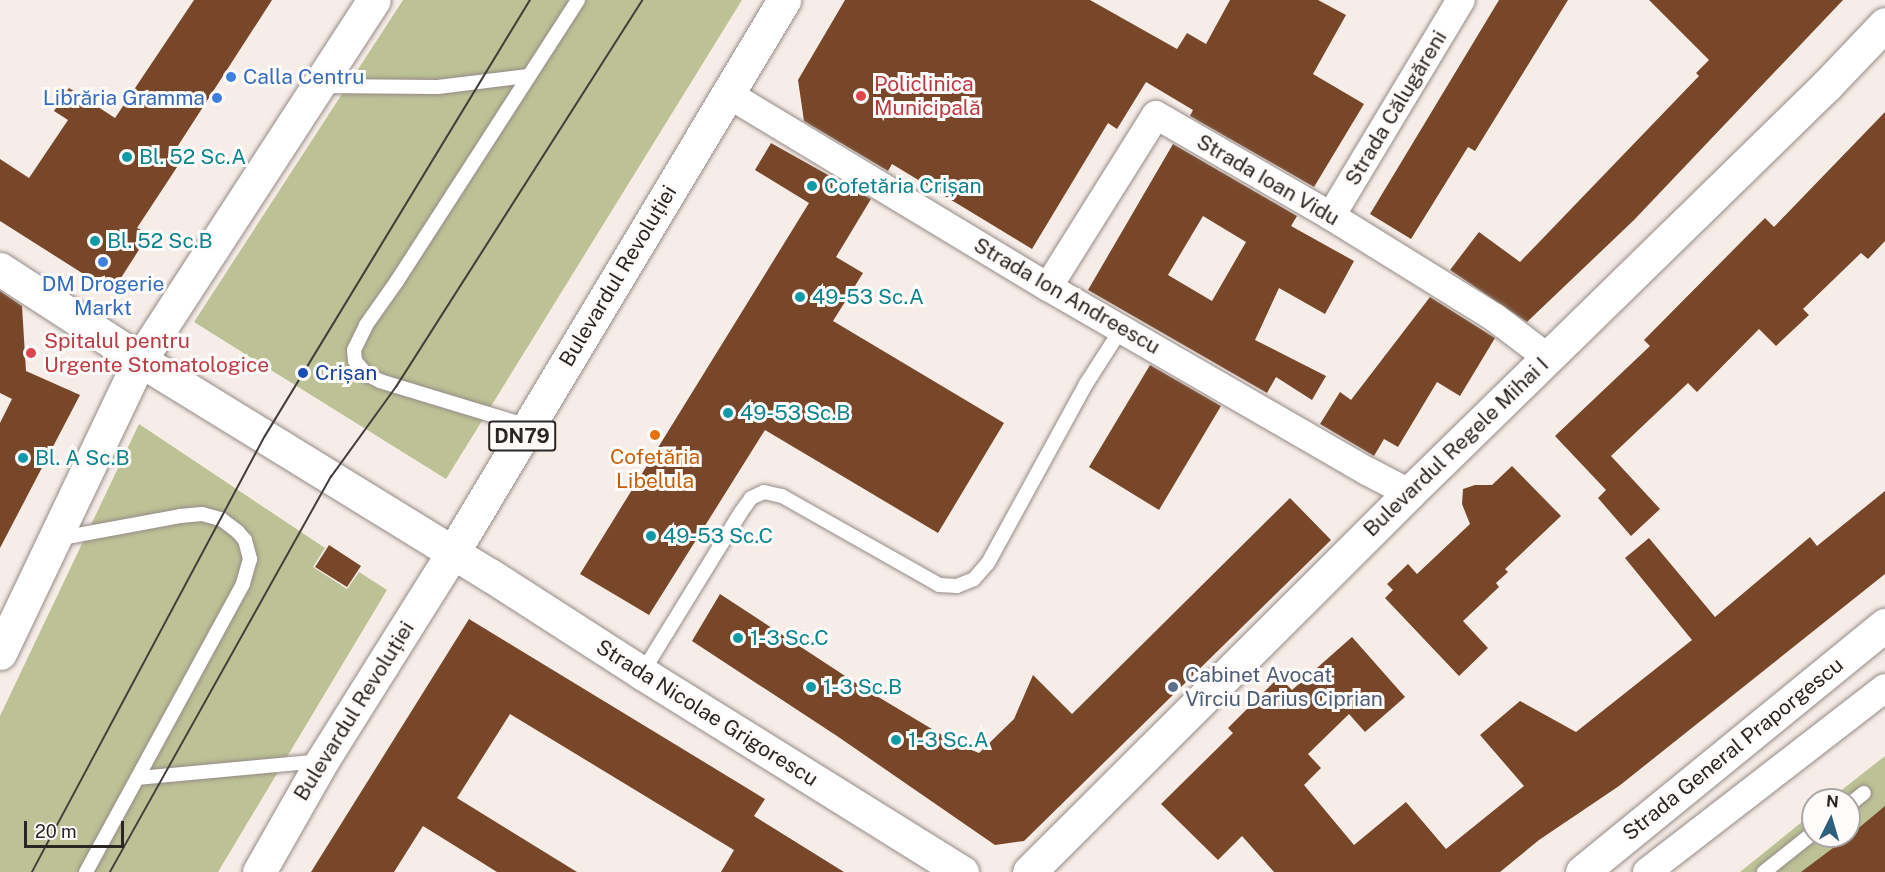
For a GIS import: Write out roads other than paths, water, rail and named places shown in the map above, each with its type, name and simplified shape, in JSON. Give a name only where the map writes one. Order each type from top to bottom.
[{"type":"main road","points":[[0,653],[140,360],[374,0]]},
{"type":"main road","name":"Bulevardul Revoluției","points":[[259,872],[322,761],[453,552],[784,0]]},
{"type":"main road","name":"Bulevardul Regele Mihai I","points":[[1029,872],[1409,492],[1548,358],[1885,24]]},
{"type":"main road","points":[[0,269],[140,360],[453,552]]},
{"type":"main road","name":"Strada Nicolae Grigorescu","points":[[453,552],[642,673],[962,872]]},
{"type":"main road","name":"Strada General Praporgescu","points":[[1582,872],[1885,626]]},
{"type":"street","name":"Strada Călugăreni","points":[[1331,216],[1461,0]]},
{"type":"street","name":"Strada Ion Andreescu","points":[[728,94],[1048,287],[1367,471],[1409,492]]},
{"type":"street","name":"Strada Ioan Vidu","points":[[1048,287],[1156,114],[1331,216],[1494,317],[1548,358]]},
{"type":"street","points":[[1647,872],[1885,688]]},
{"type":"lane","points":[[528,426],[380,381],[360,368],[355,361],[354,350],[366,325],[397,281],[578,0]]},
{"type":"lane","points":[[318,86],[438,87],[528,76]]},
{"type":"lane","points":[[642,673],[741,512],[751,498],[764,492],[782,496],[939,585],[957,586],[974,579],[988,563],[1086,384],[1122,328]]},
{"type":"lane","points":[[54,539],[202,514],[221,519],[238,532],[248,548],[249,570],[243,584],[86,872]]},
{"type":"lane","points":[[138,778],[322,761]]},
{"type":"lane","points":[[1764,872],[1801,843]]},
{"type":"tram line","points":[[32,872],[265,436],[530,0]]},
{"type":"tram line","points":[[110,872],[331,477],[396,387],[643,0]]},
{"type":"place","name":"Calla Centru","points":[[231,77]]},
{"type":"place","name":"Policlinica Municipală","points":[[861,96]]},
{"type":"place","name":"Librăria Gramma","points":[[217,98]]},
{"type":"place","name":"Bl. 52 Sc.A","points":[[127,157]]},
{"type":"place","name":"Cofetăria Crișan","points":[[812,186]]},
{"type":"place","name":"Bl. 52 Sc.B","points":[[95,241]]},
{"type":"place","name":"DM Drogerie Markt","points":[[103,262]]},
{"type":"place","name":"49-53 Sc.A","points":[[800,297]]},
{"type":"place","name":"Spitalul pentru Urgente Stomatologice","points":[[31,353]]},
{"type":"place","name":"Crișan","points":[[303,373]]},
{"type":"place","name":"49-53 Sc.B","points":[[728,413]]},
{"type":"place","name":"Cofetăria Libelula","points":[[655,435]]},
{"type":"place","name":"Bl. A Sc.B","points":[[23,458]]},
{"type":"place","name":"49-53 Sc.C","points":[[651,536]]},
{"type":"place","name":"1-3 Sc.C","points":[[738,638]]},
{"type":"place","name":"1-3 Sc.B","points":[[811,687]]},
{"type":"place","name":"Cabinet Avocat Vîrciu Darius Ciprian","points":[[1173,687]]},
{"type":"place","name":"1-3 Sc.A","points":[[896,740]]}]
